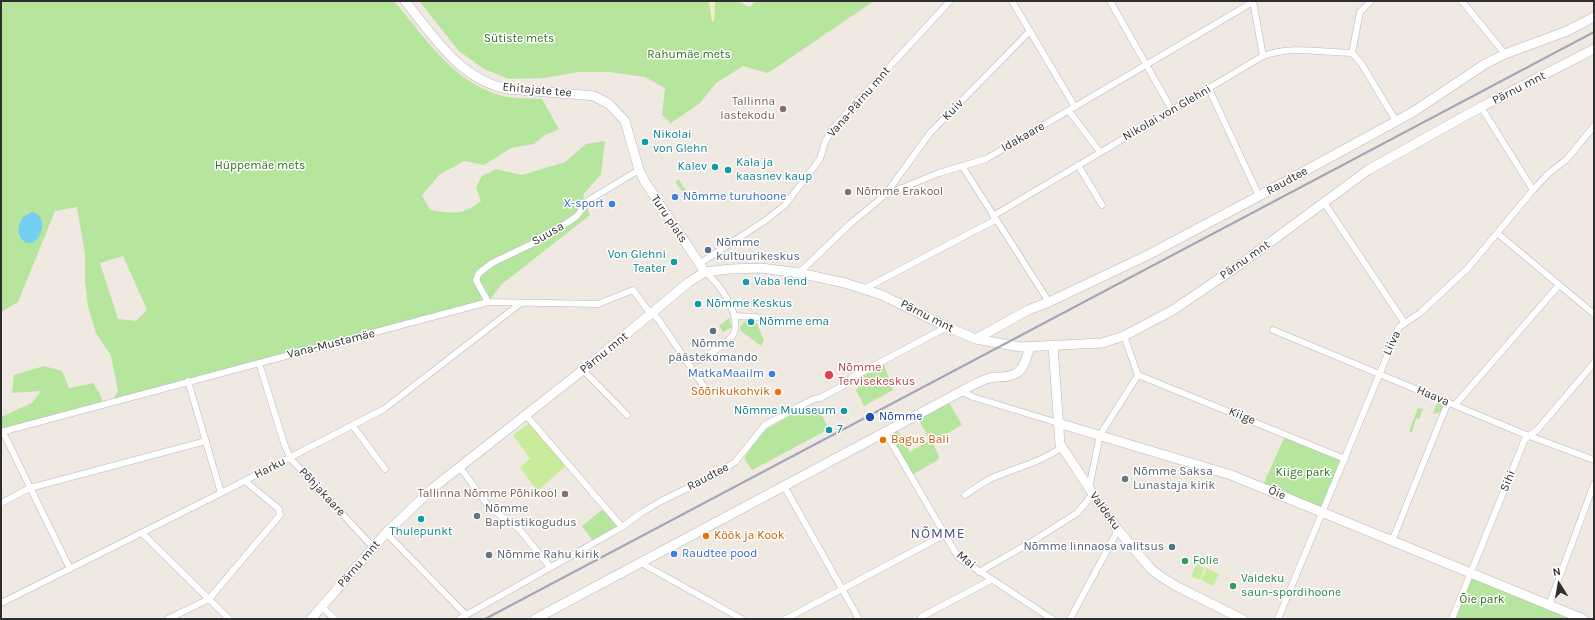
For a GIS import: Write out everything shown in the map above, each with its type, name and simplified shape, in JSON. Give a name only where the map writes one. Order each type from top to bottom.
[{"type":"street","name":"Ehitajate tee","points":[[405,1],[450,56],[459,65],[482,80],[497,87],[508,89],[594,96],[609,104],[625,121],[638,168]]},
{"type":"street","name":"Vana-Pärnu mnt","points":[[702,268],[715,255],[785,205],[820,159],[825,142],[833,128],[950,1]]},
{"type":"street","points":[[1012,1],[1075,107]]},
{"type":"street","points":[[1110,1],[1172,110]]},
{"type":"street","points":[[1371,1],[1360,12],[1352,53],[1361,63],[1396,121]]},
{"type":"street","points":[[1462,1],[1505,54]]},
{"type":"street","points":[[1253,2],[1264,56]]},
{"type":"street","name":"Idakaare","points":[[800,273],[850,224],[885,195],[939,173],[986,159],[1253,2]]},
{"type":"street","name":"Raudtee","points":[[976,339],[1028,310],[1049,302],[1148,255],[1259,196],[1430,102],[1468,74],[1505,54],[1567,31],[1594,17]]},
{"type":"street","name":"Kuiv","points":[[885,195],[930,133],[1030,31]]},
{"type":"street","name":"Nikolai von Glehni","points":[[864,289],[994,218],[1078,165],[1264,56],[1276,51],[1295,49],[1332,53],[1352,53]]},
{"type":"street","name":"Pärnu mnt","points":[[311,619],[373,547],[423,497],[459,466],[654,313],[702,268],[761,268],[800,273],[864,289],[898,302],[947,327],[976,339],[1009,346],[1030,347],[1102,343],[1124,336],[1172,310],[1238,266],[1325,204],[1368,170],[1481,107],[1594,49]]},
{"type":"street","points":[[1209,88],[1259,196]]},
{"type":"street","points":[[1481,107],[1533,190]]},
{"type":"street","points":[[1069,111],[1100,152]]},
{"type":"street","name":"Liiva","points":[[1278,619],[1345,459],[1378,373],[1399,327],[1404,322],[1420,313],[1468,268],[1533,190],[1548,174],[1592,135],[1594,126]]},
{"type":"street","points":[[1078,165],[1102,205]]},
{"type":"street","points":[[962,166],[1049,302]]},
{"type":"street","name":"Turu plats","points":[[638,168],[702,268]]},
{"type":"street","name":"Suusa","points":[[488,302],[476,280],[479,272],[492,263],[540,240],[568,223],[577,216],[589,200],[638,168]]},
{"type":"street","points":[[1325,204],[1404,322]]},
{"type":"street","points":[[1497,232],[1594,314]]},
{"type":"street","points":[[686,359],[700,360],[730,339],[734,333],[735,316],[716,280],[702,268]]},
{"type":"street","points":[[1455,405],[1559,285]]},
{"type":"street","name":"Vana-Mustamäe","points":[[2,432],[259,362],[488,302],[598,304],[633,290],[647,309],[654,313]]},
{"type":"street","name":"Harku","points":[[1,603],[245,481],[384,409],[521,303]]},
{"type":"street","points":[[654,313],[707,391]]},
{"type":"street","points":[[735,316],[756,317]]},
{"type":"street","name":"Raudtee","points":[[459,619],[622,527],[641,513],[663,500],[728,468],[746,451],[765,425],[819,395],[848,383],[855,376],[947,327]]},
{"type":"street","name":"Haava","points":[[1273,330],[1531,436],[1594,460]]},
{"type":"street","points":[[979,572],[1033,541],[1077,513],[1091,491],[1100,435],[1138,375],[1124,336]]},
{"type":"street","name":"Valdeku","points":[[1053,346],[1061,448],[1118,530],[1151,569],[1176,586],[1242,619]]},
{"type":"street","points":[[542,618],[784,486],[962,392],[991,378],[1005,377],[1018,372],[1024,363],[1030,347]]},
{"type":"street","name":"Põhjakaare","points":[[259,362],[290,458],[373,547]]},
{"type":"street","name":"Sihi","points":[[1452,619],[1525,440],[1531,436],[1594,363]]},
{"type":"street","points":[[583,370],[627,415]]},
{"type":"street","name":"Kiige","points":[[1138,375],[1345,459]]},
{"type":"street","points":[[188,382],[221,493]]},
{"type":"street","name":"Õie","points":[[962,392],[973,397],[1058,424],[1100,435],[1231,475],[1579,618]]},
{"type":"street","points":[[1392,541],[1448,402]]},
{"type":"street","points":[[525,414],[622,527]]},
{"type":"street","points":[[353,426],[385,469]]},
{"type":"street","points":[[2,432],[70,569]]},
{"type":"street","name":"Mai","points":[[885,432],[958,557],[1052,619]]},
{"type":"street","points":[[1,503],[30,488],[206,441]]},
{"type":"street","points":[[965,495],[990,479],[1046,458],[1061,448]]},
{"type":"street","points":[[459,466],[489,507],[520,530],[550,567]]},
{"type":"street","points":[[168,619],[209,598],[280,515],[279,508],[245,481]]},
{"type":"street","points":[[1549,605],[1594,484]]},
{"type":"street","points":[[784,486],[859,619]]},
{"type":"street","points":[[1070,619],[1118,530]]},
{"type":"street","points":[[142,533],[229,619]]},
{"type":"street","points":[[386,533],[466,615]]},
{"type":"street","points":[[786,619],[944,535]]},
{"type":"street","points":[[641,563],[742,619]]},
{"type":"street","points":[[921,617],[991,580]]},
{"type":"street","points":[[322,607],[335,619]]},
{"type":"green space","name":"Hüppemäe mets","points":[[1,1],[394,1],[442,58],[469,81],[485,90],[503,96],[542,99],[559,129],[545,135],[534,144],[511,148],[484,165],[464,161],[439,175],[422,195],[430,210],[451,213],[463,211],[475,206],[481,201],[476,187],[482,176],[496,169],[522,175],[565,162],[586,144],[605,141],[601,174],[583,195],[590,215],[502,284],[488,302],[112,402],[118,391],[111,356],[96,333],[88,306],[85,281],[85,254],[77,207],[55,211],[18,302],[1,312]],"holes":[[[123,256],[147,310],[136,321],[118,319],[100,263]]]},
{"type":"green space","points":[[419,1],[709,1],[712,21],[714,21],[715,1],[737,1],[750,7],[755,1],[874,1],[768,73],[743,66],[716,83],[700,103],[671,123],[662,115],[665,88],[645,77],[609,72],[578,72],[544,78],[509,79],[484,69],[459,51]]},
{"type":"green space","points":[[677,180],[679,180],[687,192],[683,192],[676,183]]},
{"type":"green space","points":[[729,318],[732,327],[723,332],[719,326]]},
{"type":"green space","points":[[747,319],[751,319],[757,324],[764,340],[761,346],[741,331],[740,327]]},
{"type":"green space","points":[[884,365],[893,390],[864,406],[856,390],[861,384],[859,378]]},
{"type":"green space","points":[[44,366],[62,371],[69,388],[93,383],[100,394],[104,405],[1,432],[1,417],[32,403],[41,391],[12,393],[14,375]]},
{"type":"green space","points":[[947,399],[962,425],[932,442],[939,456],[938,460],[910,476],[885,432],[895,426],[910,452],[930,440],[916,415]]},
{"type":"green space","points":[[1438,401],[1444,403],[1441,412],[1433,414]]},
{"type":"green space","points":[[806,406],[820,412],[829,429],[752,470],[744,458],[763,431]]},
{"type":"green space","points":[[1418,408],[1423,409],[1419,419],[1416,418],[1412,433],[1409,431]]},
{"type":"green space","points":[[529,423],[566,466],[537,491],[520,467],[530,459],[513,435]]},
{"type":"green space","name":"Kiige park","points":[[1286,434],[1345,459],[1322,513],[1262,487]]},
{"type":"green space","points":[[603,509],[617,527],[593,541],[582,526]]},
{"type":"green space","points":[[1197,564],[1205,568],[1200,580],[1191,576]]},
{"type":"green space","points":[[1207,568],[1219,574],[1213,586],[1201,580]]},
{"type":"green space","name":"Õie park","points":[[1471,573],[1577,619],[1452,619]]},
{"type":"sand","points":[[709,1],[715,1],[714,21],[712,21]]},
{"type":"water","points":[[32,212],[37,214],[40,218],[42,226],[36,240],[33,243],[26,243],[20,237],[18,231],[23,217]]},
{"type":"railway","points":[[485,619],[1594,32]]},
{"type":"place","name":"Tallinna lastekodu","points":[[783,109]]},
{"type":"place","name":"Nikolai von Glehn","points":[[645,142]]},
{"type":"place","name":"Kalev","points":[[715,167]]},
{"type":"place","name":"Kala ja kaasnev kaup","points":[[728,170]]},
{"type":"place","name":"Nõmme Erakool","points":[[848,192]]},
{"type":"place","name":"Nõmme turuhoone","points":[[675,197]]},
{"type":"place","name":"X-sport","points":[[612,204]]},
{"type":"place","name":"Nõmme kultuurikeskus","points":[[708,250]]},
{"type":"place","name":"Von Glehni Teater","points":[[674,262]]},
{"type":"place","name":"Vaba lend","points":[[746,282]]},
{"type":"place","name":"Nõmme Keskus","points":[[698,304]]},
{"type":"place","name":"Nõmme ema","points":[[751,322]]},
{"type":"place","name":"Nõmme päästekomando","points":[[713,331]]},
{"type":"place","name":"MatkaMaailm","points":[[772,374]]},
{"type":"place","name":"Nõmme Tervisekeskus","points":[[829,375]]},
{"type":"place","name":"Sõõrikukohvik","points":[[778,392]]},
{"type":"place","name":"Nõmme Muuseum","points":[[844,411]]},
{"type":"place","name":"Nõmme","points":[[870,417]]},
{"type":"place","name":"7","points":[[829,430]]},
{"type":"place","name":"Bagus Bali","points":[[883,440]]},
{"type":"place","name":"Nõmme Saksa Lunastaja kirik","points":[[1125,479]]},
{"type":"place","name":"Tallinna Nõmme Põhikool","points":[[565,494]]},
{"type":"place","name":"Nõmme Baptistikogudus","points":[[477,516]]},
{"type":"place","name":"Thulepunkt","points":[[421,519]]},
{"type":"place","name":"Köök ja Kook","points":[[706,536]]},
{"type":"place","name":"Nõmme linnaosa valitsus","points":[[1172,547]]},
{"type":"place","name":"Raudtee pood","points":[[674,554]]},
{"type":"place","name":"Nõmme Rahu kirik","points":[[489,555]]},
{"type":"place","name":"Folie","points":[[1185,561]]},
{"type":"place","name":"Valdeku saun-spordihoone","points":[[1233,586]]},
{"type":"district","name":"NÕMME","points":[[938,534]]},
{"type":"park label","name":"Sütiste mets","points":[[519,39]]},
{"type":"park label","name":"Rahumäe mets","points":[[689,55]]}]
